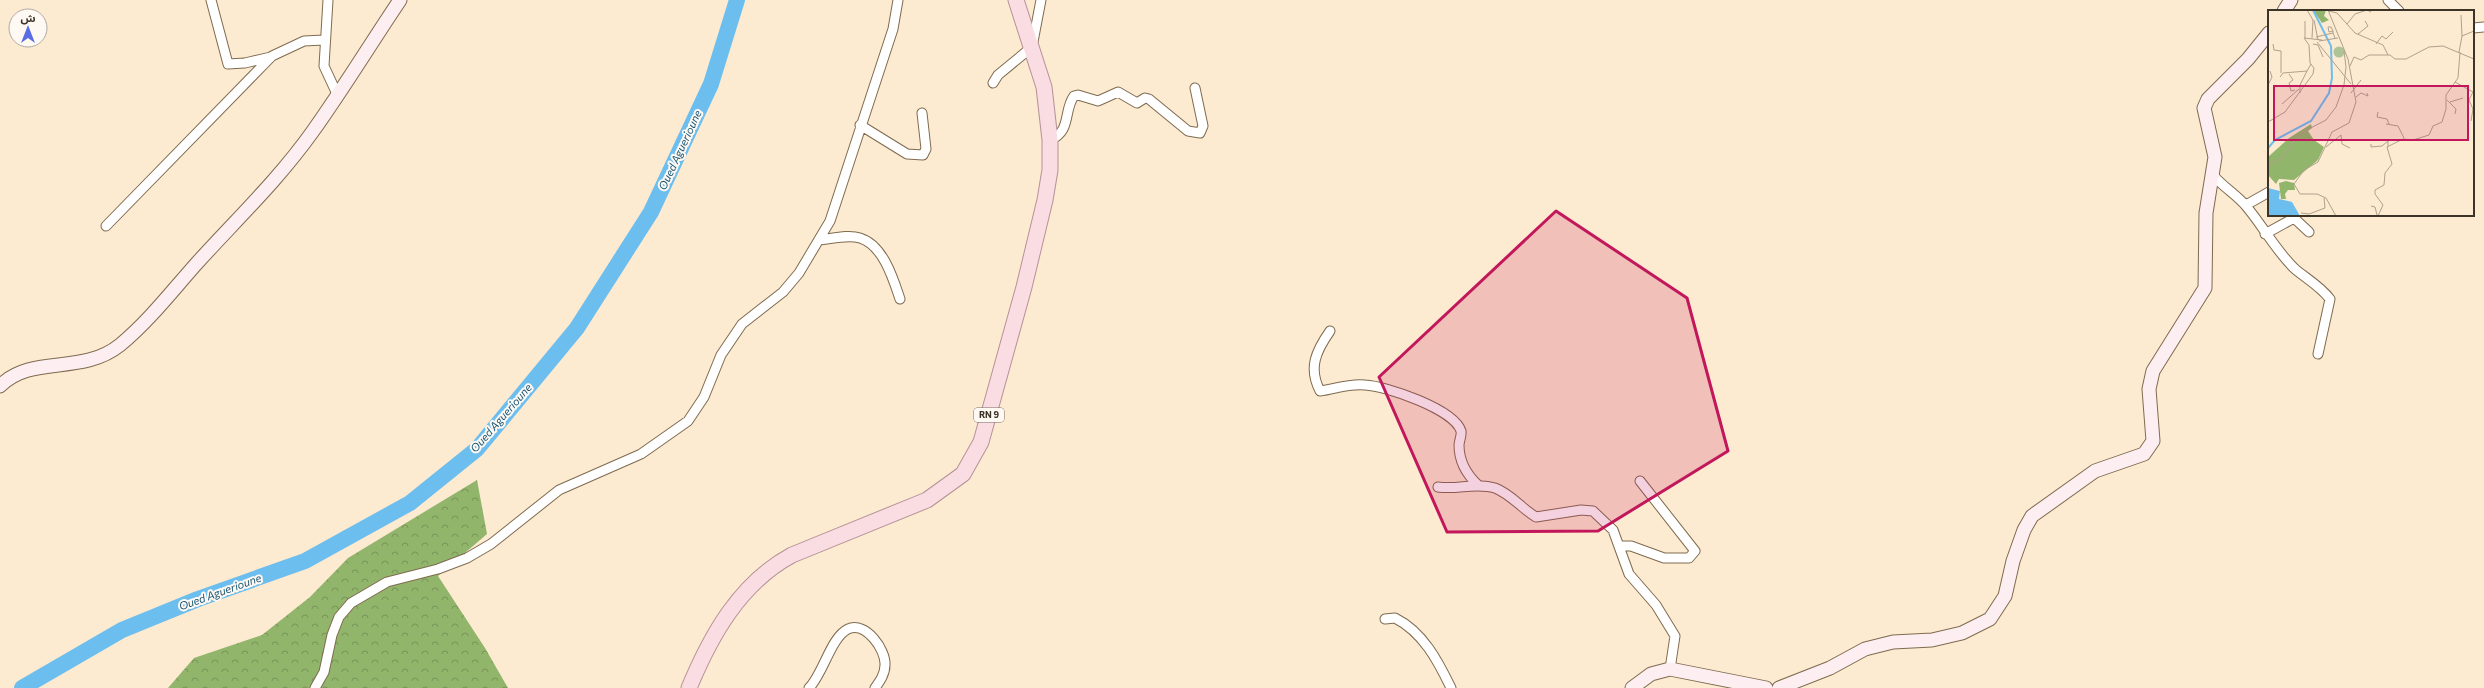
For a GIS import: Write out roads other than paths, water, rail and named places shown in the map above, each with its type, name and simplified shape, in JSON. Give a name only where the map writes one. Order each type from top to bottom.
[{"type":"main road","points":[[1004,0],[1029,42]]},
{"type":"main road","name":"RN 9","points":[[689,688],[722,622],[746,589],[772,566],[792,555],[927,500],[953,483],[971,463],[985,429],[1045,200],[1050,170],[1050,140],[1044,87],[1016,0]]},
{"type":"street","points":[[211,0],[228,64],[245,63],[272,56],[304,41],[324,40]]},
{"type":"street","points":[[328,0],[324,40],[324,66],[337,94]]},
{"type":"street","points":[[0,386],[8,378],[22,370],[90,361],[108,354],[139,327],[283,169],[312,132],[400,0]]},
{"type":"street","points":[[315,688],[324,672],[332,635],[339,617],[351,603],[387,582],[438,569],[467,558],[497,540],[559,490],[641,454],[688,421],[704,396],[721,355],[742,324],[783,292],[799,273],[830,221],[860,125],[893,29],[898,0]]},
{"type":"street","points":[[993,83],[998,75],[1029,42],[1041,0]]},
{"type":"street","points":[[2285,10],[2291,0]]},
{"type":"street","points":[[2388,0],[2398,10]]},
{"type":"street","points":[[2474,28],[2484,27]]},
{"type":"street","points":[[1780,688],[1830,668],[1865,649],[1893,642],[1932,640],[1962,633],[1990,619],[2005,596],[2013,561],[2024,530],[2032,516],[2095,471],[2144,454],[2153,442],[2149,389],[2153,371],[2205,288],[2206,213],[2215,157],[2204,108],[2208,99],[2248,59],[2268,33]]},
{"type":"street","points":[[106,226],[272,56]]},
{"type":"street","points":[[1050,140],[1059,136],[1062,131],[1074,96],[1078,95],[1098,101],[1118,92],[1137,103],[1145,98],[1148,99],[1188,131],[1200,133],[1203,126],[1195,88]]},
{"type":"street","points":[[860,125],[907,154],[922,155],[926,149],[922,113]]},
{"type":"street","points":[[2213,175],[2224,189],[2246,206],[2265,234],[2295,268],[2320,287],[2330,299],[2318,354]]},
{"type":"street","points":[[2246,206],[2268,193]]},
{"type":"street","points":[[2265,234],[2294,218],[2309,232]]},
{"type":"street","points":[[819,240],[859,238],[873,244],[883,258],[900,299]]},
{"type":"street","points":[[1330,331],[1317,349],[1314,365],[1315,380],[1320,391],[1352,384],[1386,387],[1446,415],[1457,422],[1461,432],[1459,444],[1460,460],[1469,476],[1478,485]]},
{"type":"street","points":[[1618,546],[1630,546],[1664,558],[1689,558],[1695,551],[1640,481]]},
{"type":"street","points":[[1438,487],[1452,489],[1478,485],[1495,488],[1536,517],[1581,510],[1593,511],[1613,530],[1629,574],[1656,605],[1674,636],[1670,668]]},
{"type":"street","points":[[1385,619],[1395,618],[1414,632],[1434,654],[1451,688]]},
{"type":"street","points":[[809,688],[825,665],[840,636],[848,629],[859,628],[870,634],[884,655],[883,676],[875,688]]},
{"type":"street","points":[[1632,688],[1651,674],[1670,668],[1766,688]]},
{"type":"waterway","name":"Oued Aguerioune","points":[[22,688],[122,630],[198,599],[305,561],[410,503],[477,449],[577,328],[651,212],[711,84],[737,0]]}]
